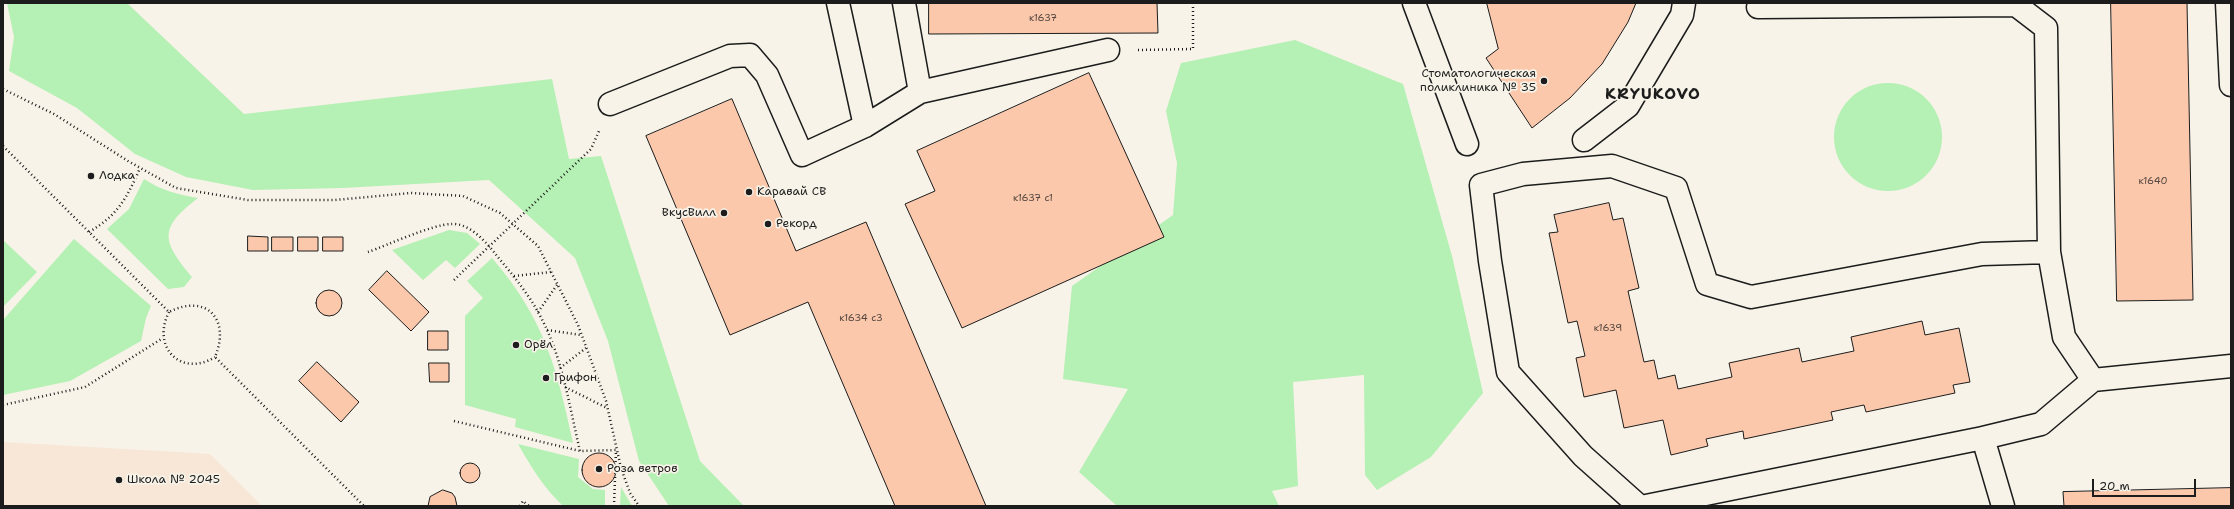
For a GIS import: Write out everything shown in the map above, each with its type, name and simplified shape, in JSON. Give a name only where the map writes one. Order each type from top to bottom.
[{"type":"lane","points":[[838,3],[865,126]]},
{"type":"lane","points":[[904,3],[920,92]]},
{"type":"lane","points":[[1414,3],[1466,144]]},
{"type":"lane","points":[[1584,140],[1628,106],[1682,15],[1684,3]]},
{"type":"lane","points":[[2227,3],[2231,85]]},
{"type":"lane","points":[[1758,7],[2016,5],[2046,28],[2049,252],[2064,337],[2093,380]]},
{"type":"lane","points":[[610,104],[730,56],[750,55],[767,75],[802,155],[865,126],[920,92],[1108,50]]},
{"type":"lane","points":[[1639,506],[1583,456],[1508,372],[1490,261],[1481,185],[1523,174],[1612,166],[1676,188],[1707,284],[1751,297],[1982,254],[2049,252]]},
{"type":"lane","points":[[1646,506],[1983,438],[2041,424],[2093,380],[2231,366]]},
{"type":"lane","points":[[1983,438],[2003,506]]},
{"type":"path","points":[[1108,50],[1193,49],[1193,3]]},
{"type":"path","points":[[3,89],[54,114],[140,168],[176,188],[248,200],[335,200],[411,193],[463,196],[500,213],[538,246],[557,284],[586,348],[608,408],[620,468],[630,493],[639,506]]},
{"type":"path","points":[[454,280],[591,149],[610,104]]},
{"type":"path","points":[[3,146],[169,312]]},
{"type":"path","points":[[89,232],[107,221],[116,211],[132,186],[140,168]]},
{"type":"path","points":[[368,252],[452,224],[468,228],[489,246],[514,276],[538,312],[547,330],[560,368],[580,451]]},
{"type":"path","points":[[514,276],[551,272]]},
{"type":"path","points":[[538,312],[557,284]]},
{"type":"path","points":[[191,304],[205,308],[215,316],[220,335],[219,346],[215,357],[198,364],[179,360],[170,354],[163,338],[163,328],[169,312],[191,304]]},
{"type":"path","points":[[547,330],[581,335]]},
{"type":"path","points":[[3,405],[85,387],[163,338]]},
{"type":"path","points":[[560,368],[586,348]]},
{"type":"path","points":[[215,357],[364,506]]},
{"type":"path","points":[[565,387],[608,408]]},
{"type":"path","points":[[454,421],[580,451],[616,450]]},
{"type":"path","points":[[614,506],[615,438]]},
{"type":"path","points":[[520,506],[524,501],[529,506]]},
{"type":"shaded area","name":"Школа № 2045","points":[[3,442],[210,454],[262,506],[3,506]]},
{"type":"green space","points":[[7,3],[127,3],[244,114],[552,79],[569,159],[601,156],[700,461],[744,506],[669,506],[639,461],[608,341],[575,258],[489,180],[342,188],[253,190],[186,177],[135,154],[77,108],[9,71],[14,37]]},
{"type":"green space","points":[[1295,40],[1403,84],[1452,256],[1483,393],[1431,457],[1377,490],[1365,475],[1364,375],[1293,382],[1298,486],[1272,491],[1279,506],[1117,506],[1079,472],[1128,389],[1063,379],[1072,286],[1173,215],[1177,163],[1166,111],[1181,63]]},
{"type":"green space","points":[[1888,83],[1909,87],[1926,99],[1938,116],[1942,137],[1938,158],[1926,175],[1909,187],[1888,191],[1867,187],[1850,175],[1838,158],[1834,137],[1838,116],[1850,99],[1867,87]]},
{"type":"green space","points":[[144,179],[170,192],[198,198],[185,208],[176,218],[171,226],[169,235],[170,244],[174,253],[192,277],[184,287],[168,289],[107,229],[129,209]]},
{"type":"green space","points":[[449,230],[467,233],[480,244],[455,268],[446,260],[423,280],[392,250]]},
{"type":"green space","points":[[74,239],[151,306],[146,318],[141,341],[70,381],[3,395],[3,320]]},
{"type":"green space","points":[[3,240],[37,272],[3,307]]},
{"type":"green space","points":[[492,258],[510,280],[524,302],[546,345],[561,391],[573,443],[515,427],[516,419],[465,405],[465,316],[483,298],[467,281]]},
{"type":"green space","points":[[518,444],[579,459],[578,477],[593,489],[605,490],[605,506],[563,506],[538,477]]},
{"type":"green space","points":[[621,487],[632,506],[620,506]]},
{"type":"building","points":[[929,3],[1157,3],[1158,33],[929,34]]},
{"type":"building","name":"Стоматологическая поликлиника № 35","points":[[1487,3],[1636,3],[1628,22],[1602,64],[1570,98],[1532,128],[1486,58],[1498,49]]},
{"type":"building","points":[[2111,3],[2187,3],[2193,300],[2117,301]]},
{"type":"building","points":[[1089,73],[1164,237],[962,328],[905,204],[935,191],[917,151]]},
{"type":"building","points":[[732,99],[796,251],[866,222],[986,506],[895,506],[808,302],[730,335],[646,136]]},
{"type":"building","points":[[1609,203],[1613,220],[1623,218],[1639,288],[1628,291],[1644,362],[1654,360],[1658,379],[1675,375],[1678,389],[1732,377],[1729,363],[1799,348],[1802,362],[1854,351],[1851,337],[1922,321],[1925,335],[1959,328],[1970,382],[1953,385],[1955,393],[1866,412],[1864,405],[1831,412],[1833,420],[1744,439],[1743,431],[1706,439],[1708,446],[1671,455],[1663,420],[1624,428],[1616,390],[1584,397],[1576,358],[1585,356],[1577,321],[1568,323],[1549,233],[1558,232],[1554,215]]},
{"type":"building","points":[[248,236],[268,237],[268,251],[248,251]]},
{"type":"building","points":[[272,237],[293,237],[293,251],[272,251]]},
{"type":"building","points":[[298,237],[318,237],[318,251],[298,251]]},
{"type":"building","points":[[323,237],[343,237],[343,251],[323,251]]},
{"type":"building","points":[[387,271],[429,312],[411,331],[369,290]]},
{"type":"building","points":[[329,290],[338,294],[342,303],[338,312],[329,316],[320,312],[316,303],[320,294]]},
{"type":"building","points":[[428,331],[448,331],[448,350],[428,350]]},
{"type":"building","points":[[317,362],[359,402],[341,422],[299,381]]},
{"type":"building","points":[[429,363],[449,363],[449,382],[430,382]]},
{"type":"building","name":"Роза ветров","points":[[602,453],[611,458],[615,463],[615,477],[611,482],[606,486],[596,487],[592,486],[583,477],[582,467],[583,463],[592,454]]},
{"type":"building","points":[[470,463],[477,466],[480,473],[477,480],[470,483],[463,480],[460,473],[463,466]]},
{"type":"building","points":[[2231,488],[2231,506],[2064,506],[2063,492]]},
{"type":"building","points":[[443,490],[452,493],[455,497],[457,506],[428,506],[430,497]]},
{"type":"place","name":"Стоматологическая поликлиника № 35","points":[[1544,81]]},
{"type":"place","name":"Лодка","points":[[91,176]]},
{"type":"place","name":"Каравай СВ","points":[[749,192]]},
{"type":"place","name":"ВкусВилл","points":[[724,213]]},
{"type":"place","name":"Рекорд","points":[[768,224]]},
{"type":"place","name":"Орёл","points":[[516,345]]},
{"type":"place","name":"Грифон","points":[[546,378]]},
{"type":"place","name":"Роза ветров","points":[[599,469]]},
{"type":"place","name":"Школа № 2045","points":[[119,480]]},
{"type":"district","name":"KRYUKOVO","points":[[1653,95]]}]
